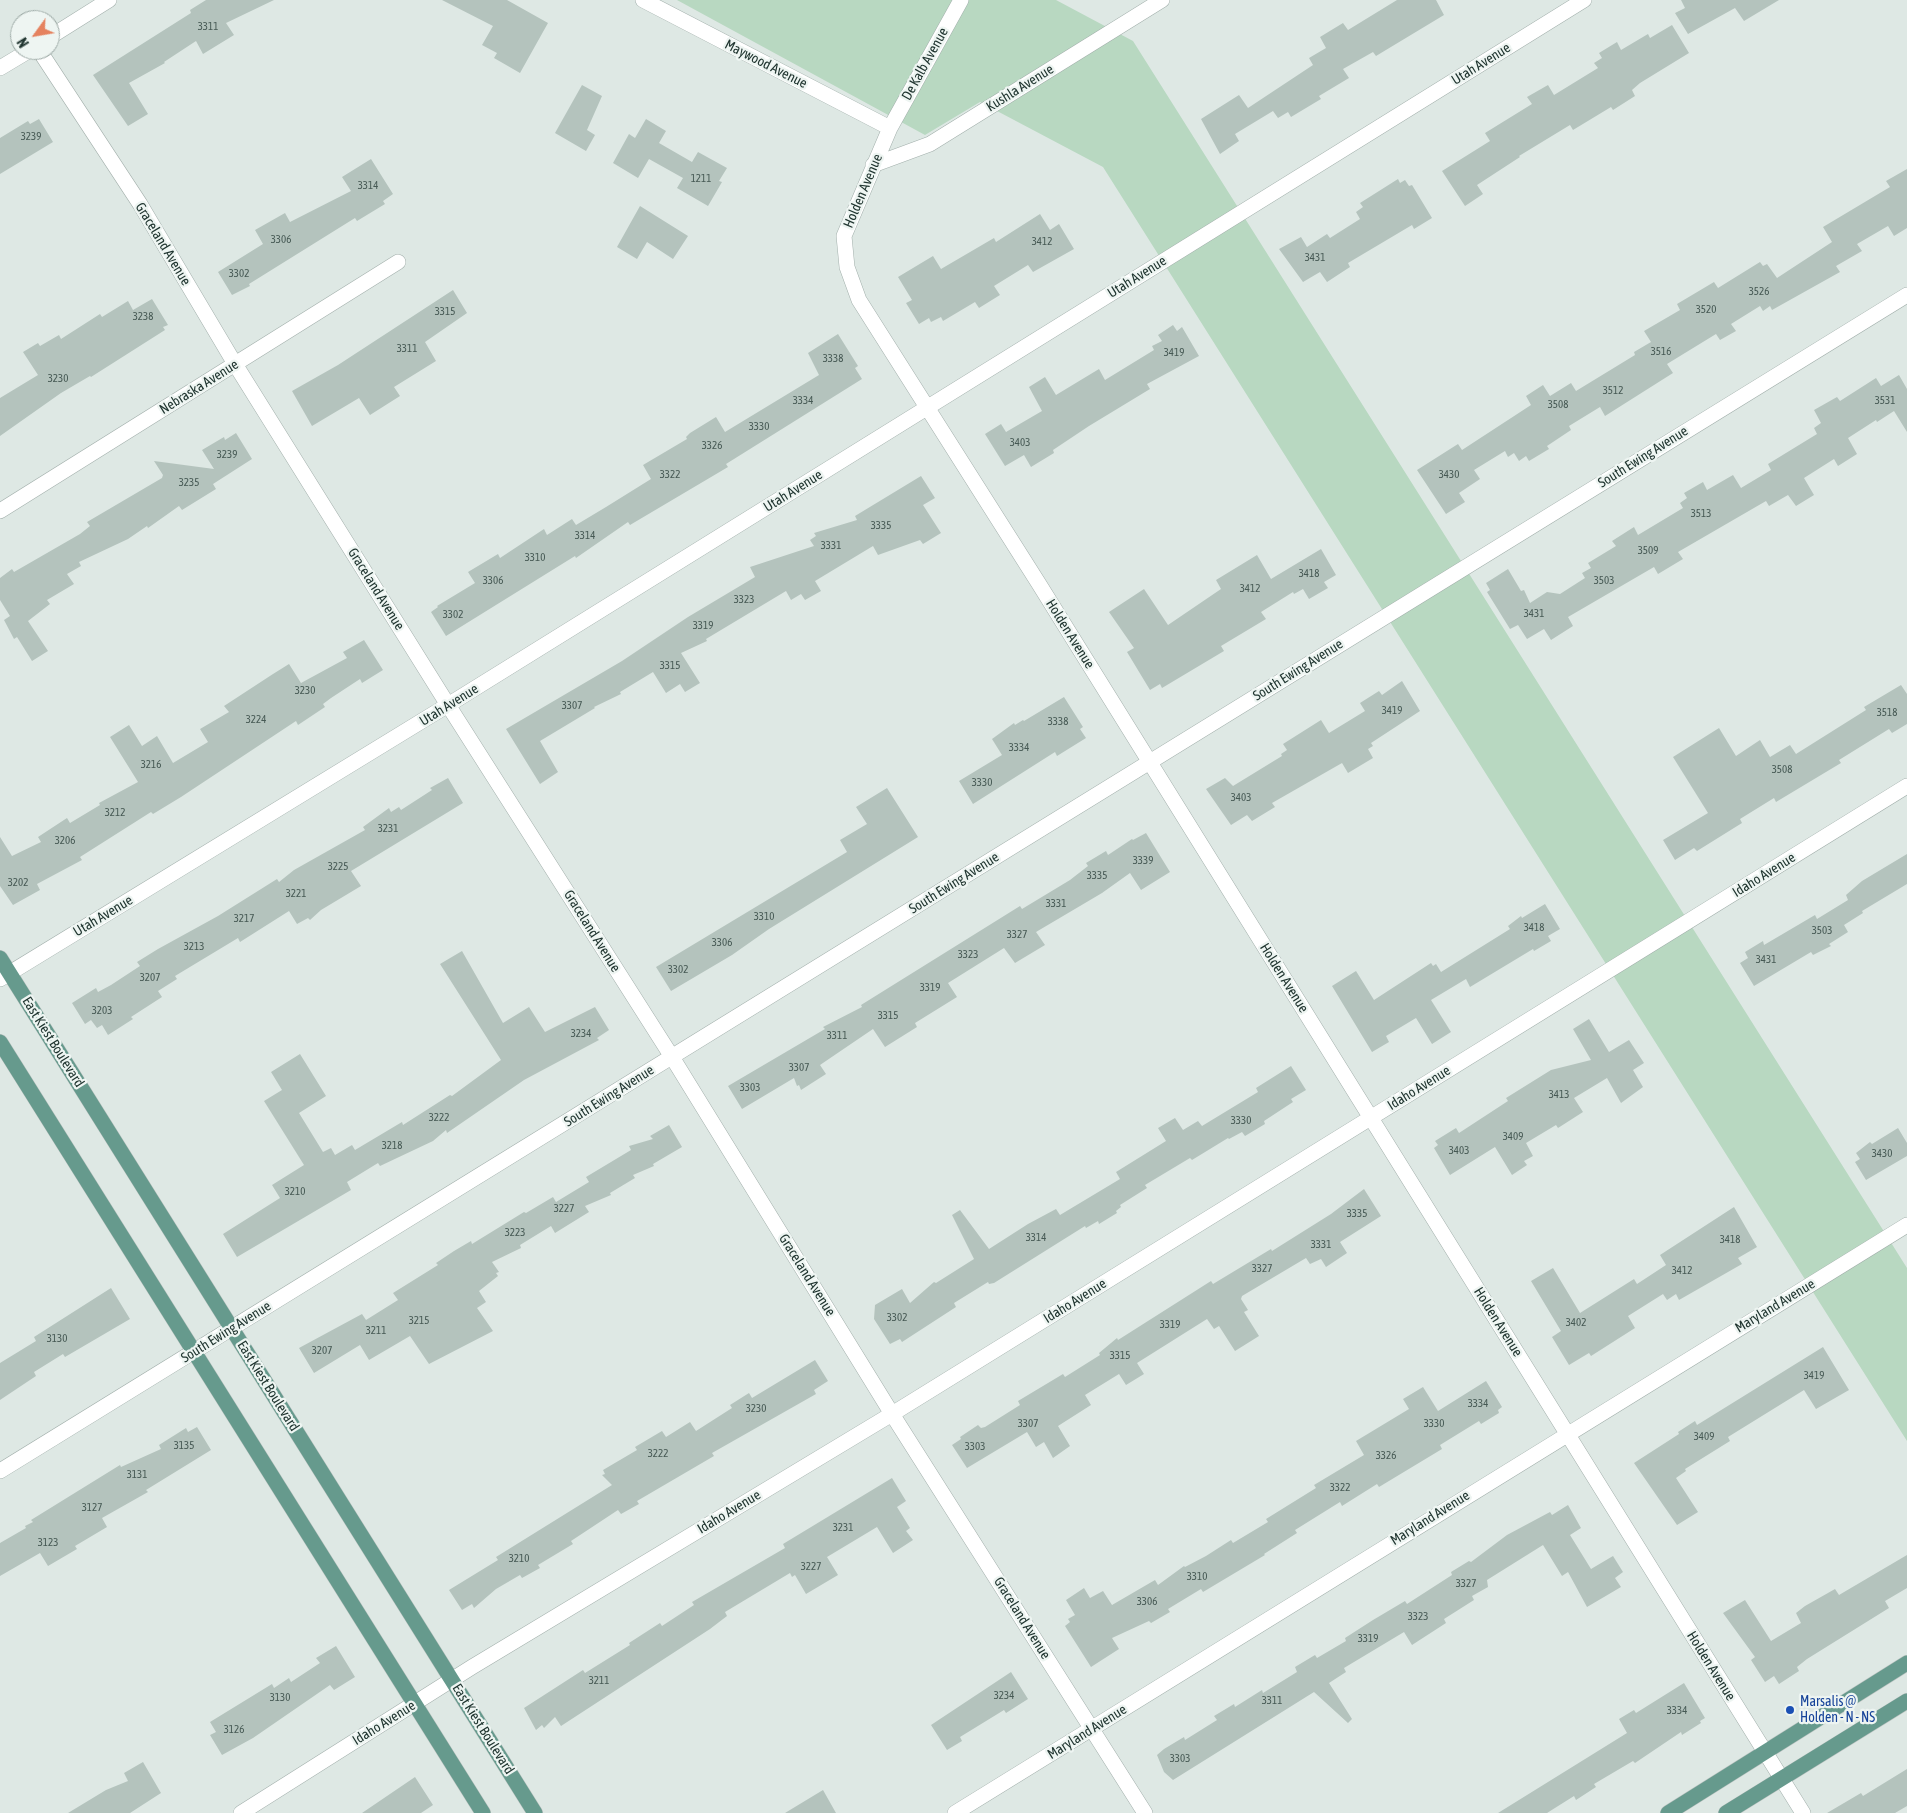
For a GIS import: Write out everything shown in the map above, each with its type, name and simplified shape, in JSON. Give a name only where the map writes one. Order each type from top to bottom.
[{"type":"main road","name":"East Kiest Boulevard","points":[[0,958],[5,976],[232,1328],[535,1813]]},
{"type":"main road","points":[[0,1042],[483,1813]]},
{"type":"main road","points":[[1668,1813],[1907,1663]]},
{"type":"main road","points":[[1726,1813],[1907,1701]]},
{"type":"street","points":[[60,31],[109,0]]},
{"type":"street","name":"Maywood Avenue","points":[[643,0],[890,128]]},
{"type":"street","name":"De Kalb Avenue","points":[[890,128],[961,0]]},
{"type":"street","name":"Kushla Avenue","points":[[873,165],[930,144],[1162,0]]},
{"type":"street","name":"Utah Avenue","points":[[5,976],[448,706],[1584,0]]},
{"type":"street","points":[[0,68],[13,60]]},
{"type":"street","name":"Graceland Avenue","points":[[45,60],[140,204],[236,364],[448,706],[672,1057],[892,1414],[1145,1813]]},
{"type":"street","name":"Holden Avenue","points":[[890,128],[844,236],[847,267],[858,300],[1149,762],[1804,1813]]},
{"type":"street","name":"Nebraska Avenue","points":[[0,511],[398,262]]},
{"type":"street","name":"South Ewing Avenue","points":[[0,1471],[1907,294]]},
{"type":"street","name":"Idaho Avenue","points":[[241,1813],[452,1679],[892,1414],[1907,786]]},
{"type":"street","name":"Maryland Avenue","points":[[955,1813],[1567,1433],[1907,1225]]},
{"type":"green space","points":[[677,0],[1056,0],[1133,41],[1907,1268],[1907,1441],[1103,167],[980,102],[925,135]]},
{"type":"building","points":[[206,0],[274,0],[226,23],[234,35],[203,54],[196,41],[165,63],[129,83],[148,114],[128,126],[93,75],[191,13],[190,10]]},
{"type":"building","points":[[442,0],[507,0],[548,23],[520,73],[494,58],[497,53],[482,45],[493,26]]},
{"type":"building","points":[[1397,0],[1436,0],[1444,15],[1376,56],[1373,52],[1343,69],[1349,78],[1319,96],[1321,99],[1291,117],[1288,112],[1278,118],[1273,111],[1235,134],[1239,141],[1220,154],[1201,119],[1239,95],[1248,108],[1313,65],[1309,58],[1326,48],[1320,37],[1343,23],[1348,30]]},
{"type":"building","points":[[1681,0],[1779,0],[1744,21],[1735,8],[1688,34],[1675,13],[1685,8]]},
{"type":"building","points":[[1672,25],[1689,53],[1640,83],[1632,90],[1635,96],[1613,110],[1611,107],[1573,130],[1570,125],[1519,156],[1477,185],[1483,194],[1465,206],[1442,171],[1490,141],[1485,133],[1532,104],[1527,97],[1548,85],[1554,95],[1598,68],[1594,63],[1602,58],[1599,53],[1617,42],[1621,50],[1648,34],[1650,38]]},
{"type":"building","points":[[582,85],[602,96],[587,130],[595,135],[586,151],[555,133]]},
{"type":"building","points":[[39,119],[53,142],[0,174],[0,138],[28,121],[30,124]]},
{"type":"building","points":[[646,119],[666,131],[659,143],[692,162],[698,152],[727,168],[719,181],[722,182],[708,206],[677,188],[683,178],[649,159],[638,178],[613,163],[629,134],[635,138]]},
{"type":"building","points":[[371,159],[393,194],[383,201],[385,204],[357,221],[355,218],[249,284],[250,286],[232,295],[218,272],[263,244],[255,230],[285,213],[290,222],[351,191],[342,177]]},
{"type":"building","points":[[1907,169],[1907,228],[1894,236],[1888,226],[1857,244],[1862,251],[1836,266],[1840,272],[1772,310],[1770,306],[1763,311],[1760,306],[1731,324],[1736,331],[1720,340],[1716,334],[1667,364],[1673,373],[1605,416],[1600,407],[1569,426],[1571,430],[1547,446],[1549,449],[1529,461],[1526,456],[1519,461],[1514,453],[1508,457],[1505,451],[1474,470],[1480,479],[1459,493],[1465,502],[1446,514],[1417,470],[1458,444],[1462,450],[1531,405],[1526,396],[1543,385],[1550,396],[1571,383],[1576,391],[1635,355],[1634,352],[1651,342],[1644,331],[1680,310],[1677,304],[1714,282],[1718,288],[1760,262],[1763,266],[1767,264],[1777,278],[1832,242],[1823,227],[1890,187],[1886,181]]},
{"type":"building","points":[[1398,179],[1400,183],[1405,180],[1409,186],[1412,185],[1432,218],[1414,229],[1412,225],[1348,263],[1350,267],[1327,282],[1320,272],[1303,282],[1279,249],[1301,237],[1307,247],[1327,234],[1330,238],[1360,219],[1356,212],[1363,207],[1360,203]]},
{"type":"building","points":[[640,206],[688,236],[673,259],[647,242],[637,259],[617,247]]},
{"type":"building","points":[[1040,214],[1050,230],[1059,224],[1074,249],[1033,272],[1028,265],[994,286],[1000,295],[979,308],[975,302],[943,321],[941,317],[931,322],[929,318],[919,324],[906,303],[912,300],[898,277],[933,256],[941,269],[994,238],[996,242]]},
{"type":"building","points":[[453,290],[467,313],[425,342],[436,361],[394,387],[400,396],[370,415],[359,398],[312,426],[292,391],[338,365]]},
{"type":"building","points":[[152,299],[168,325],[163,327],[165,330],[91,377],[61,393],[0,436],[0,398],[38,375],[23,352],[38,343],[40,346],[59,335],[61,339],[100,314],[102,317],[128,301],[133,310]]},
{"type":"building","points":[[1173,325],[1177,331],[1182,327],[1199,356],[1147,384],[1150,389],[1089,426],[1053,450],[1054,453],[1031,467],[1024,455],[1005,466],[985,434],[1001,424],[1006,432],[1042,411],[1029,387],[1045,377],[1056,395],[1099,369],[1105,380],[1154,350],[1152,346],[1162,341],[1158,335]]},
{"type":"building","points":[[838,334],[858,366],[855,368],[862,379],[726,464],[728,467],[630,525],[628,522],[576,558],[575,556],[446,636],[431,612],[437,606],[475,583],[468,572],[498,554],[500,558],[544,529],[547,535],[572,519],[576,525],[651,479],[643,465],[687,439],[686,437],[690,433],[716,417],[725,432],[819,375],[808,353]]},
{"type":"building","points":[[1899,375],[1907,389],[1907,432],[1894,411],[1877,422],[1876,420],[1848,438],[1857,454],[1838,466],[1834,459],[1804,478],[1814,495],[1796,506],[1788,495],[1769,506],[1766,501],[1678,552],[1683,559],[1658,574],[1654,567],[1568,617],[1573,626],[1551,640],[1544,629],[1527,639],[1518,625],[1510,629],[1487,592],[1490,590],[1486,583],[1508,569],[1521,591],[1524,590],[1530,603],[1547,592],[1560,594],[1585,578],[1582,573],[1591,568],[1588,563],[1616,546],[1612,541],[1634,527],[1638,535],[1683,508],[1680,503],[1687,498],[1684,493],[1703,482],[1707,490],[1733,475],[1741,488],[1771,470],[1768,464],[1817,434],[1814,428],[1821,423],[1814,410],[1837,397],[1840,401],[1876,378],[1881,386]]},
{"type":"building","points":[[236,433],[252,459],[213,484],[216,489],[182,510],[179,506],[148,528],[147,526],[128,539],[79,562],[81,566],[67,574],[74,584],[47,600],[50,604],[28,621],[48,651],[32,661],[17,637],[14,639],[4,620],[10,616],[0,600],[0,578],[12,569],[14,572],[80,534],[90,526],[87,522],[162,478],[163,475],[154,461],[214,469],[202,450],[224,437],[225,440]]},
{"type":"building","points":[[921,476],[935,498],[923,505],[941,533],[923,544],[920,540],[878,555],[873,546],[815,581],[821,591],[805,600],[801,594],[791,600],[786,591],[706,639],[707,641],[681,653],[700,683],[685,692],[680,684],[666,693],[653,672],[620,692],[621,694],[594,707],[540,741],[558,772],[540,784],[506,729],[622,661],[688,617],[755,577],[750,567],[814,546],[810,540],[816,536],[814,533],[857,520],[855,516]]},
{"type":"building","points":[[1321,549],[1336,575],[1324,582],[1328,588],[1309,599],[1303,589],[1294,594],[1293,592],[1261,612],[1266,619],[1221,646],[1224,651],[1162,688],[1160,684],[1150,690],[1127,652],[1134,648],[1109,612],[1144,589],[1168,625],[1221,589],[1216,580],[1257,555],[1271,579]]},
{"type":"building","points":[[364,640],[383,670],[362,683],[360,679],[331,698],[323,704],[325,707],[298,725],[296,721],[181,797],[153,814],[151,812],[80,857],[82,860],[37,884],[40,890],[13,905],[0,886],[0,837],[12,856],[41,842],[38,837],[67,818],[70,823],[100,805],[99,803],[138,782],[110,737],[129,725],[142,746],[157,736],[173,763],[208,742],[200,729],[229,712],[224,706],[273,674],[289,664],[301,683],[347,658],[343,652]]},
{"type":"building","points":[[1402,681],[1420,711],[1371,743],[1373,746],[1368,749],[1373,758],[1348,773],[1342,763],[1272,803],[1275,807],[1252,821],[1247,815],[1231,825],[1206,789],[1225,778],[1233,786],[1282,756],[1281,754],[1287,750],[1283,744],[1321,720],[1329,733],[1365,711],[1360,703],[1379,691],[1382,695]]},
{"type":"building","points":[[1901,685],[1907,694],[1907,724],[1892,733],[1889,729],[1839,760],[1841,763],[1776,802],[1774,798],[1740,819],[1742,823],[1697,851],[1694,848],[1675,860],[1663,840],[1708,813],[1673,757],[1719,728],[1736,756],[1760,740],[1770,757],[1790,745],[1796,754],[1866,710],[1864,707]]},
{"type":"building","points":[[1064,697],[1083,727],[1080,729],[1086,738],[1057,756],[1055,752],[973,804],[959,781],[1002,755],[992,739],[1014,723],[1015,725],[1024,721]]},
{"type":"building","points":[[448,778],[463,803],[351,871],[361,886],[321,910],[310,920],[308,918],[297,924],[289,911],[240,942],[238,938],[175,976],[177,979],[158,991],[162,997],[108,1035],[102,1025],[97,1028],[91,1020],[85,1024],[72,1003],[96,988],[98,992],[111,985],[140,966],[137,962],[158,949],[218,916],[277,879],[279,882],[294,870],[365,830],[363,827],[389,808],[391,812],[399,807],[401,810],[432,790],[430,788]]},
{"type":"building","points":[[887,788],[918,837],[769,929],[732,955],[671,991],[656,967],[847,852],[840,840],[867,824],[856,807]]},
{"type":"building","points":[[1146,833],[1170,872],[1141,890],[1130,873],[1102,893],[1036,932],[1045,945],[1015,963],[1004,948],[948,983],[957,997],[915,1023],[917,1027],[885,1047],[873,1029],[820,1065],[826,1074],[801,1090],[794,1078],[742,1109],[728,1086],[825,1029],[823,1027],[862,1007],[861,1005],[1020,906],[1022,909],[1070,880],[1088,866],[1086,863],[1106,851],[1108,855],[1132,839]]},
{"type":"building","points":[[1907,854],[1907,884],[1862,911],[1863,913],[1844,925],[1848,932],[1829,944],[1831,946],[1813,955],[1811,952],[1754,986],[1740,963],[1748,958],[1745,952],[1763,941],[1764,945],[1815,915],[1817,919],[1848,900],[1846,895],[1862,881]]},
{"type":"building","points":[[1545,904],[1560,929],[1548,936],[1551,941],[1534,951],[1533,949],[1470,987],[1466,979],[1431,1000],[1451,1032],[1432,1044],[1416,1018],[1386,1036],[1389,1042],[1372,1052],[1332,986],[1356,971],[1374,1000],[1431,963],[1433,966],[1436,964],[1441,972],[1510,929],[1508,926],[1521,916],[1522,918]]},
{"type":"building","points":[[462,951],[503,1023],[529,1007],[545,1032],[595,1007],[609,1030],[597,1038],[599,1040],[524,1080],[447,1133],[446,1130],[433,1141],[380,1166],[378,1163],[347,1182],[351,1190],[237,1257],[223,1234],[280,1198],[272,1185],[304,1165],[264,1101],[282,1090],[271,1072],[300,1054],[326,1096],[299,1113],[323,1152],[331,1148],[335,1155],[352,1145],[355,1150],[402,1122],[403,1125],[450,1095],[452,1096],[501,1060],[440,964]]},
{"type":"building","points":[[1589,1019],[1609,1052],[1629,1040],[1644,1063],[1633,1070],[1643,1087],[1621,1103],[1607,1078],[1574,1098],[1583,1112],[1558,1128],[1556,1125],[1526,1143],[1533,1156],[1524,1161],[1527,1165],[1512,1175],[1495,1147],[1450,1175],[1434,1148],[1438,1145],[1435,1141],[1456,1128],[1459,1133],[1508,1101],[1506,1098],[1551,1070],[1591,1060],[1573,1029]]},
{"type":"building","points":[[1291,1066],[1306,1090],[1291,1099],[1293,1102],[1264,1121],[1265,1124],[1245,1136],[1242,1132],[1228,1138],[1192,1160],[1190,1158],[1145,1185],[1147,1188],[1120,1205],[1121,1207],[1116,1211],[1117,1213],[1099,1224],[1098,1221],[1086,1228],[1085,1226],[994,1283],[989,1284],[988,1282],[954,1303],[956,1307],[902,1342],[900,1339],[890,1344],[874,1319],[875,1305],[902,1289],[910,1303],[934,1282],[936,1283],[974,1259],[952,1215],[960,1210],[989,1249],[1056,1209],[1060,1215],[1120,1179],[1116,1172],[1166,1141],[1158,1128],[1175,1118],[1183,1130],[1198,1121],[1202,1126],[1258,1092],[1256,1088]]},
{"type":"building","points":[[669,1125],[682,1147],[653,1164],[654,1166],[633,1175],[635,1178],[610,1193],[611,1195],[585,1206],[589,1212],[555,1233],[551,1226],[520,1245],[521,1248],[492,1262],[499,1272],[496,1273],[498,1276],[479,1291],[486,1302],[477,1308],[493,1331],[429,1364],[410,1336],[369,1360],[360,1345],[314,1373],[299,1348],[362,1314],[366,1320],[398,1300],[393,1293],[438,1265],[436,1263],[454,1251],[471,1241],[472,1244],[524,1212],[526,1213],[553,1197],[556,1202],[589,1182],[586,1177],[631,1150],[629,1146],[653,1139],[650,1136]]},
{"type":"building","points":[[1898,1128],[1907,1143],[1907,1156],[1866,1180],[1855,1162],[1860,1159],[1856,1153],[1870,1142],[1872,1144]]},
{"type":"building","points":[[1364,1189],[1381,1216],[1340,1242],[1347,1253],[1326,1267],[1321,1259],[1310,1264],[1306,1258],[1242,1296],[1241,1299],[1248,1310],[1244,1312],[1259,1336],[1235,1351],[1219,1326],[1214,1329],[1207,1319],[1137,1363],[1144,1374],[1126,1385],[1119,1374],[1085,1395],[1091,1405],[1058,1426],[1070,1446],[1053,1458],[1044,1442],[1036,1447],[1027,1432],[967,1468],[952,1445],[961,1439],[960,1437],[978,1425],[981,1428],[985,1427],[1020,1405],[1018,1401],[1063,1374],[1065,1377],[1100,1355],[1099,1353],[1117,1338],[1118,1340],[1211,1281],[1213,1284],[1271,1249],[1272,1251],[1331,1214]]},
{"type":"building","points":[[1734,1207],[1757,1247],[1738,1258],[1742,1264],[1679,1300],[1676,1294],[1667,1300],[1663,1294],[1628,1316],[1635,1328],[1591,1356],[1589,1353],[1569,1365],[1552,1337],[1561,1331],[1531,1281],[1553,1268],[1580,1313],[1634,1279],[1637,1284],[1666,1265],[1660,1255]]},
{"type":"building","points":[[111,1288],[130,1319],[65,1357],[63,1354],[34,1372],[36,1376],[0,1400],[0,1363],[36,1341],[34,1337]]},
{"type":"building","points":[[1823,1347],[1849,1390],[1816,1409],[1804,1390],[1728,1437],[1730,1441],[1685,1469],[1686,1471],[1676,1478],[1698,1512],[1677,1525],[1634,1463],[1679,1434],[1678,1432],[1695,1421],[1697,1425]]},
{"type":"building","points":[[815,1360],[828,1381],[814,1390],[816,1394],[712,1453],[714,1456],[637,1501],[639,1504],[621,1514],[618,1510],[571,1541],[573,1544],[538,1565],[540,1568],[522,1578],[520,1575],[496,1589],[474,1608],[472,1604],[462,1610],[449,1590],[498,1560],[496,1557],[612,1485],[602,1475],[605,1474],[603,1470],[637,1450],[635,1447],[662,1431],[666,1437],[690,1422],[696,1431],[732,1408],[730,1405],[749,1393],[752,1398]]},
{"type":"building","points":[[1486,1381],[1502,1407],[1498,1410],[1499,1413],[1481,1424],[1479,1421],[1440,1445],[1442,1449],[1379,1487],[1377,1484],[1342,1506],[1340,1502],[1295,1530],[1297,1533],[1265,1555],[1203,1592],[1201,1589],[1168,1609],[1170,1612],[1151,1623],[1149,1621],[1112,1638],[1119,1649],[1091,1667],[1065,1626],[1070,1622],[1068,1619],[1075,1615],[1066,1600],[1084,1588],[1090,1598],[1103,1591],[1112,1605],[1155,1580],[1158,1585],[1184,1566],[1206,1556],[1231,1540],[1233,1543],[1268,1522],[1266,1519],[1316,1488],[1314,1485],[1364,1455],[1356,1441],[1409,1409],[1403,1399],[1423,1387],[1438,1411]]},
{"type":"building","points":[[197,1427],[211,1450],[146,1490],[148,1492],[102,1518],[107,1527],[75,1546],[77,1549],[48,1566],[40,1553],[0,1576],[0,1543],[26,1528],[25,1526],[33,1522],[31,1520],[120,1465],[121,1467],[161,1449],[159,1445],[186,1428],[188,1432]]},
{"type":"building","points":[[892,1478],[906,1501],[897,1507],[910,1528],[906,1531],[913,1540],[893,1553],[877,1527],[827,1557],[838,1575],[806,1594],[795,1575],[792,1577],[790,1573],[725,1612],[727,1616],[710,1629],[561,1726],[555,1717],[544,1728],[542,1725],[536,1730],[524,1708],[583,1670],[585,1673],[630,1645],[629,1643],[660,1623],[662,1626],[694,1605],[692,1602],[785,1548],[783,1544]]},
{"type":"building","points":[[1568,1505],[1581,1528],[1570,1535],[1591,1569],[1613,1556],[1623,1572],[1615,1578],[1621,1587],[1587,1607],[1568,1572],[1562,1576],[1543,1545],[1487,1580],[1488,1587],[1472,1596],[1474,1600],[1444,1619],[1446,1623],[1412,1645],[1404,1632],[1344,1668],[1346,1672],[1329,1683],[1352,1719],[1348,1723],[1314,1692],[1173,1780],[1164,1772],[1157,1755],[1164,1749],[1184,1737],[1185,1740],[1217,1720],[1214,1716],[1234,1704],[1235,1707],[1262,1690],[1263,1693],[1297,1672],[1295,1667],[1315,1655],[1317,1658],[1346,1641],[1345,1638],[1373,1620],[1405,1601],[1407,1604],[1452,1575],[1451,1572],[1469,1561],[1471,1562],[1507,1535],[1550,1512],[1552,1515]]},
{"type":"building","points":[[1907,1555],[1907,1588],[1885,1601],[1889,1608],[1807,1659],[1797,1667],[1799,1671],[1779,1684],[1774,1676],[1765,1682],[1751,1660],[1755,1657],[1723,1613],[1745,1600],[1771,1641],[1801,1623],[1796,1613],[1805,1606],[1835,1589],[1839,1595]]},
{"type":"building","points":[[336,1646],[355,1677],[334,1690],[330,1685],[253,1738],[222,1755],[210,1735],[216,1732],[210,1722],[272,1684],[274,1688],[289,1678],[291,1682],[320,1663],[316,1658]]},
{"type":"building","points":[[1011,1672],[1028,1699],[1006,1713],[1004,1710],[960,1737],[962,1741],[947,1750],[931,1725]]},
{"type":"building","points":[[1684,1683],[1705,1718],[1700,1721],[1701,1723],[1682,1735],[1681,1732],[1635,1763],[1633,1761],[1594,1784],[1596,1787],[1576,1800],[1574,1796],[1547,1813],[1498,1813],[1627,1733],[1619,1719],[1634,1710],[1636,1713]]},
{"type":"building","points":[[143,1762],[161,1793],[130,1813],[68,1813],[106,1790],[128,1781],[124,1773]]},
{"type":"building","points":[[1907,1769],[1907,1806],[1895,1813],[1827,1813],[1861,1793],[1863,1796]]},
{"type":"building","points":[[415,1777],[433,1805],[421,1813],[362,1813]]},
{"type":"building","points":[[823,1790],[836,1813],[785,1813]]},
{"type":"place","name":"Marsalis @ Holden - N - NS","points":[[1790,1710]]}]
